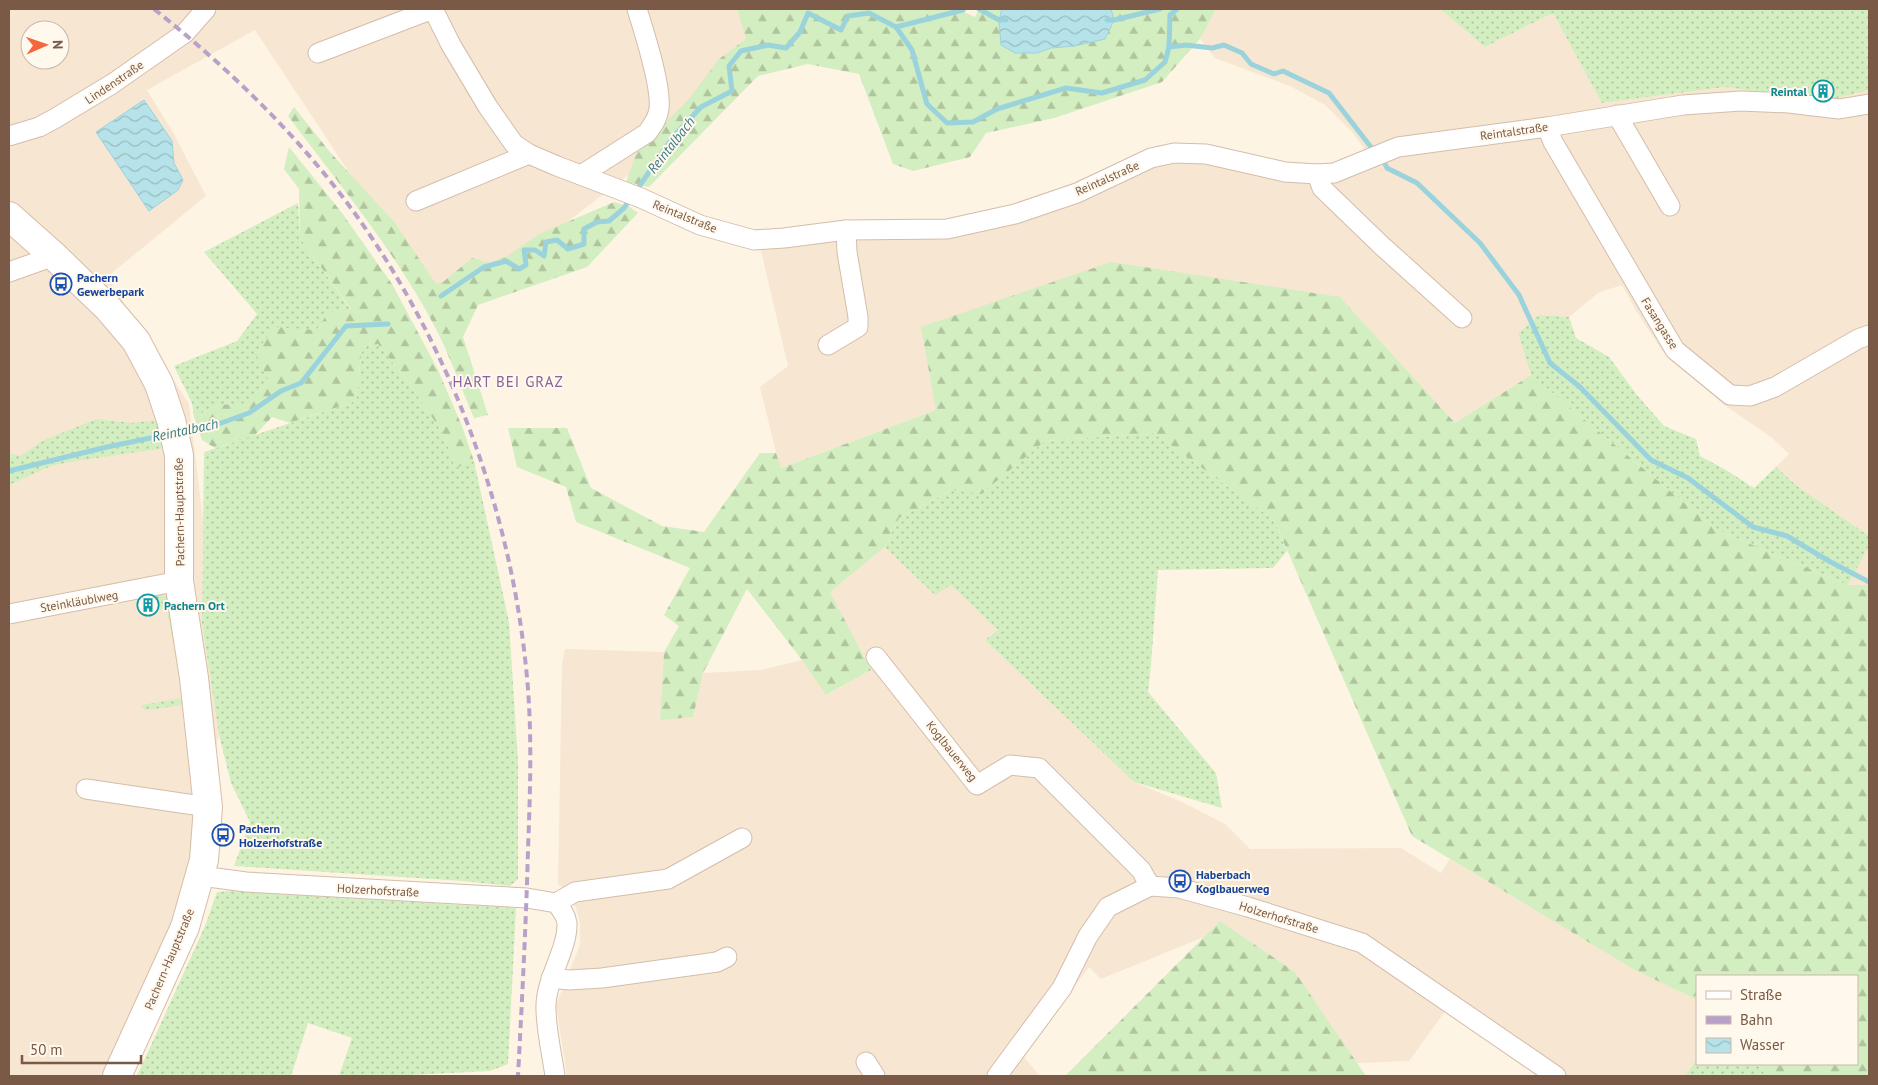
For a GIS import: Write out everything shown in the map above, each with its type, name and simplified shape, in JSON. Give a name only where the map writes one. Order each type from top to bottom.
[{"type":"main road","name":"Pachern-Hauptstraße","points":[[9,216],[108,308],[136,341],[159,384],[172,420],[179,455],[179,582],[194,678],[208,807],[204,860],[185,927],[117,1076]]},
{"type":"street","name":"Lindenstraße","points":[[9,136],[47,123],[112,84],[185,33],[206,9]]},
{"type":"street","points":[[318,53],[433,9]]},
{"type":"street","name":"Reintalstraße","points":[[433,9],[451,45],[488,108],[514,144],[529,154],[700,225],[754,240],[846,230],[947,229],[1015,214],[1077,193],[1151,158],[1174,153],[1206,154],[1285,172],[1334,173],[1398,147],[1718,101],[1790,103],[1838,109],[1869,104]]},
{"type":"street","points":[[581,175],[647,133],[655,123],[660,99],[637,9]]},
{"type":"street","points":[[1617,115],[1670,206]]},
{"type":"street","name":"Fasangasse","points":[[1546,127],[1675,350],[1730,395],[1750,396],[1775,387],[1858,339],[1869,335]]},
{"type":"street","points":[[416,201],[529,154]]},
{"type":"street","points":[[1317,174],[1322,188],[1381,246],[1462,318]]},
{"type":"street","points":[[828,344],[858,327],[847,252],[846,230]]},
{"type":"street","points":[[9,272],[54,256]]},
{"type":"street","name":"Steinkläublweg","points":[[9,614],[179,582]]},
{"type":"street","name":"Koglbauerweg","points":[[876,657],[977,785],[1010,765],[1039,768],[1141,870],[1150,886]]},
{"type":"street","points":[[86,789],[208,807]]},
{"type":"street","points":[[555,1076],[546,994],[566,933],[567,922],[564,913],[556,903],[575,892],[668,879],[742,838]]},
{"type":"street","name":"Holzerhofstraße","points":[[201,876],[246,882],[526,898],[556,903]]},
{"type":"street","points":[[997,1076],[1062,988],[1088,936],[1108,907],[1150,886]]},
{"type":"street","name":"Holzerhofstraße","points":[[1150,886],[1188,890],[1362,943],[1556,1076]]},
{"type":"street","points":[[551,978],[569,980],[602,978],[717,962],[728,957]]},
{"type":"shaded area","points":[[9,9],[737,9],[758,76],[444,316],[255,30],[147,90],[174,134],[206,196],[107,277],[189,404],[203,520],[202,623],[219,735],[195,829],[182,916],[109,1076],[9,1076]]},
{"type":"shaded area","points":[[1216,9],[1440,9],[1485,47],[1553,13],[1603,103],[1725,87],[1829,100],[1869,90],[1869,536],[1797,486],[1776,467],[1789,454],[1771,437],[1723,404],[1663,352],[1622,285],[1598,293],[1569,317],[1539,315],[1518,333],[1531,375],[1455,423],[1340,297],[936,410],[780,468],[760,387],[788,366],[757,234],[941,223],[1032,201],[1158,145],[1202,144],[1221,147],[1293,166],[1336,165],[1365,150],[1353,133],[1325,105],[1290,86],[1215,58],[1200,39]]},
{"type":"shaded area","points":[[1869,546],[1869,585],[1848,585]]},
{"type":"shaded area","points":[[885,547],[935,594],[951,585],[998,630],[985,640],[1134,782],[1182,802],[1225,824],[1250,849],[1401,848],[1441,873],[1450,859],[1633,969],[1696,1000],[1696,1060],[1685,1076],[1542,1076],[1446,1010],[1409,1061],[1357,1063],[1295,972],[1220,921],[1204,937],[1101,979],[1089,967],[1023,1056],[1040,1076],[567,1076],[556,1005],[580,945],[580,923],[576,908],[566,890],[558,884],[562,665],[565,649],[664,652],[660,719],[693,717],[703,673],[761,670],[802,660],[827,695],[871,670],[830,592]]},
{"type":"green space","points":[[737,9],[957,9],[975,17],[979,9],[1002,9],[999,20],[1001,44],[1016,53],[1037,53],[1051,48],[1074,46],[1105,39],[1114,20],[1111,9],[1216,9],[1200,39],[1162,82],[1054,118],[986,133],[970,157],[913,171],[893,164],[859,74],[808,64],[758,76],[649,187],[626,182],[637,151],[689,99],[719,59],[746,39]]},
{"type":"green space","points":[[1440,9],[1869,9],[1869,90],[1829,100],[1725,87],[1602,103],[1553,13],[1485,47]]},
{"type":"green space","points":[[294,107],[330,152],[395,223],[436,284],[443,282],[472,258],[489,263],[506,257],[539,234],[614,202],[630,207],[638,213],[587,267],[478,305],[463,337],[488,415],[474,418],[451,361],[419,299],[366,218],[288,116]]},
{"type":"green space","points":[[289,147],[342,213],[392,284],[438,370],[462,426],[474,461],[455,468],[444,435],[409,383],[378,344],[362,347],[356,401],[290,423],[272,417],[255,435],[215,448],[202,440],[194,417],[218,405],[250,403],[269,381],[255,353],[275,327],[316,330],[329,312],[351,309],[300,238],[299,189],[284,169]]},
{"type":"green space","points":[[298,203],[300,238],[351,310],[316,330],[250,404],[218,405],[194,417],[192,403],[174,366],[237,341],[257,314],[204,252]]},
{"type":"green space","points":[[1111,262],[1340,297],[1455,423],[1531,375],[1717,530],[1848,585],[1869,585],[1869,1076],[1766,1076],[1759,1065],[1858,1065],[1858,975],[1696,975],[1696,1000],[1633,969],[1412,836],[1274,520],[1154,433],[1045,441],[981,494],[952,490],[899,518],[885,547],[830,592],[871,670],[826,695],[802,660],[747,589],[703,673],[693,717],[660,720],[664,652],[679,626],[664,615],[690,568],[576,522],[566,487],[517,467],[508,428],[567,428],[591,488],[662,526],[704,532],[760,453],[776,453],[781,468],[936,410],[921,327]]},
{"type":"green space","points":[[1539,315],[1569,317],[1576,338],[1609,357],[1637,395],[1664,426],[1696,439],[1700,456],[1754,488],[1776,467],[1797,486],[1869,536],[1869,546],[1848,585],[1717,530],[1531,375],[1518,333]]},
{"type":"green space","points":[[378,344],[409,383],[444,435],[455,467],[474,461],[509,622],[518,762],[518,879],[510,886],[463,881],[234,866],[250,822],[231,783],[219,735],[202,623],[204,452],[356,401],[362,347]]},
{"type":"green space","points":[[97,419],[131,423],[159,420],[165,448],[51,466],[9,485],[9,453],[20,456],[44,440]]},
{"type":"green space","points":[[1154,433],[1274,520],[1287,551],[1273,568],[1158,570],[1148,692],[1216,773],[1222,808],[1134,782],[985,640],[998,630],[951,585],[935,595],[885,547],[899,518],[952,490],[981,493],[1045,441]]},
{"type":"green space","points":[[158,594],[171,600],[175,615],[187,702],[184,705],[146,710],[142,708],[142,705],[182,698],[183,696],[167,610],[142,613],[139,612],[136,605],[139,598]]},
{"type":"green space","points":[[230,891],[516,908],[508,1064],[490,1071],[390,1076],[339,1076],[352,1038],[308,1023],[291,1076],[137,1076],[205,926],[217,892]]},
{"type":"green space","points":[[1220,921],[1295,972],[1366,1076],[1065,1076]]},
{"type":"green space","points":[[1696,1060],[1696,1065],[1759,1065],[1766,1076],[1685,1076]]},
{"type":"water","points":[[1002,9],[1111,9],[1114,20],[1105,39],[1074,46],[1051,48],[1037,53],[1015,53],[1001,45],[999,20]]},
{"type":"water","points":[[144,100],[172,141],[174,163],[183,180],[178,190],[149,211],[96,132]]},
{"type":"waterway","points":[[979,9],[999,20],[1006,20]]},
{"type":"waterway","points":[[1107,20],[1160,9]]},
{"type":"waterway","name":"Reintalbach","points":[[636,191],[673,137],[701,107],[732,91],[729,66],[741,51],[768,45],[786,48],[800,32],[808,13],[841,30],[848,16],[869,13],[896,27],[912,50],[927,104],[947,123],[973,122],[997,109],[1066,88],[1102,93],[1145,80],[1165,62],[1169,47],[1170,15],[1177,9]]},
{"type":"waterway","points":[[896,27],[963,10]]},
{"type":"waterway","points":[[1169,47],[1186,45],[1212,48],[1224,45],[1242,53],[1251,64],[1274,74],[1283,71],[1329,93],[1374,151]]},
{"type":"waterway","points":[[1385,164],[1387,168],[1417,183],[1480,243],[1519,295],[1550,363],[1580,387],[1651,460],[1688,478],[1753,527],[1787,536],[1869,582]]},
{"type":"waterway","name":"Reintalbach","points":[[441,296],[484,267],[506,261],[519,269],[526,265],[524,250],[535,250],[544,256],[546,242],[557,240],[568,249],[584,244],[584,229],[597,222],[609,221],[624,208],[631,198]]},
{"type":"waterway","name":"Reintalbach","points":[[183,430],[210,427],[249,413],[281,391],[301,383],[346,326],[388,324]]},
{"type":"waterway","name":"Reintalbach","points":[[9,471],[165,435]]},
{"type":"railway","points":[[154,9],[239,82],[291,135],[339,192],[395,274],[425,329],[452,386],[475,445],[494,505],[510,566],[521,627],[528,689],[530,789],[518,1076]]},
{"type":"place","name":"Reintal","points":[[1823,91]]},
{"type":"place","name":"Pachern Gewerbepark","points":[[61,284]]},
{"type":"place","name":"Pachern Ort","points":[[148,605]]},
{"type":"place","name":"Pachern Holzerhofstraße","points":[[223,835]]},
{"type":"place","name":"Haberbach Koglbauerweg","points":[[1180,881]]},
{"type":"district","name":"HART BEI GRAZ","points":[[508,381]]}]
